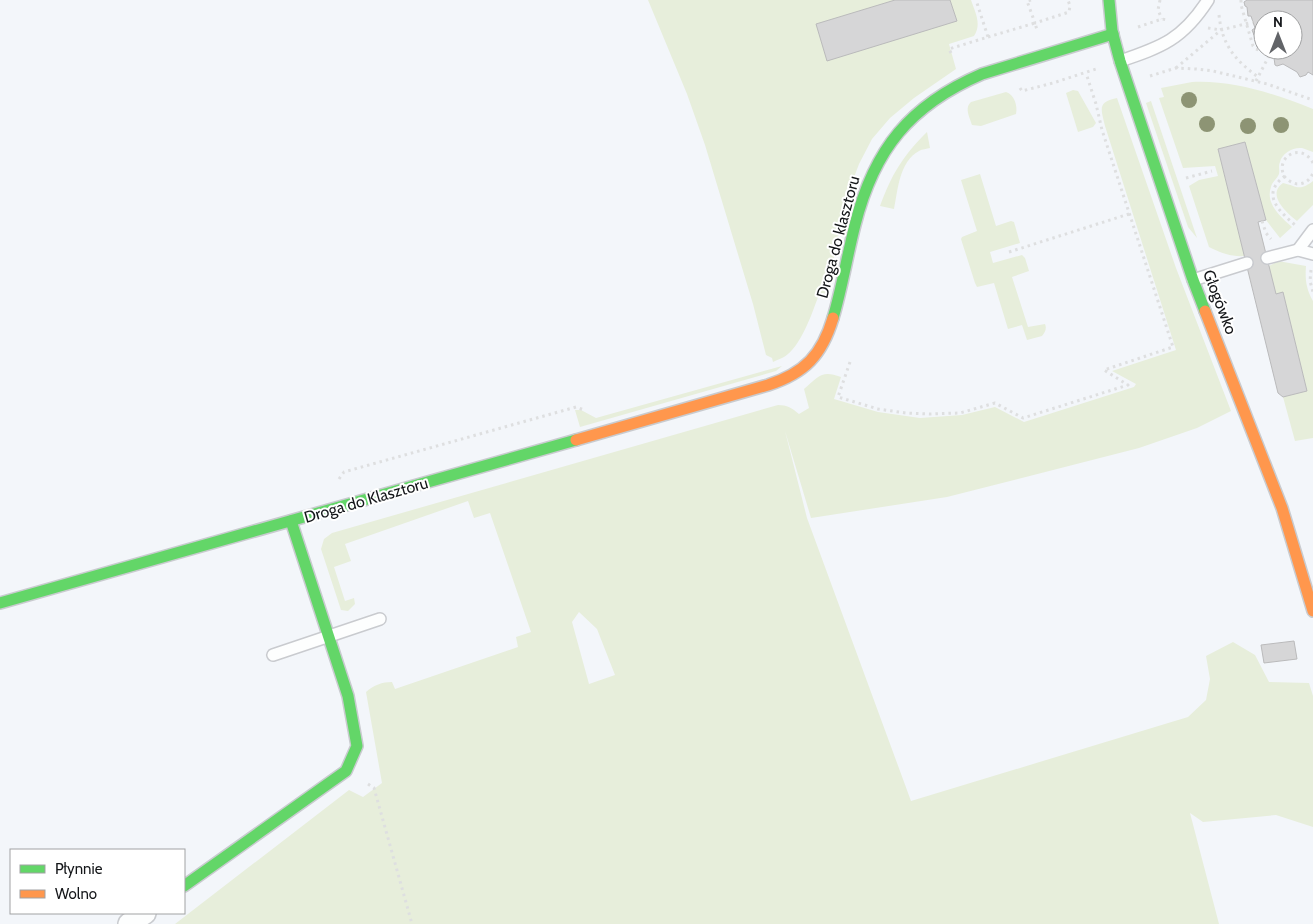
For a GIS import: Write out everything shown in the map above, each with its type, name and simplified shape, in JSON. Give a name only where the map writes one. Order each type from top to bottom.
[{"type":"street","name":"Głogówko","points":[[1109,0],[1110,18],[1120,61],[1194,280],[1282,508],[1313,611]]},
{"type":"street","name":"Droga do klasztoru","points":[[768,385],[796,374],[811,361],[822,344],[835,309],[856,219],[866,187],[881,156],[899,132],[933,101],[967,79],[1113,34]]},
{"type":"street","name":"Droga do Klasztoru","points":[[346,771],[357,746],[348,696],[291,521],[768,385]]},
{"type":"street","points":[[0,603],[291,521]]},
{"type":"street","points":[[185,885],[346,771]]},
{"type":"street","points":[[130,924],[144,914]]},
{"type":"lane","points":[[1120,61],[1163,45],[1174,38],[1196,18],[1208,0]]},
{"type":"lane","points":[[1298,250],[1311,233]]},
{"type":"lane","points":[[1267,258],[1298,250],[1313,254]]},
{"type":"lane","points":[[1194,280],[1247,263]]},
{"type":"lane","points":[[273,655],[380,619]]},
{"type":"path","points":[[976,0],[988,37]]},
{"type":"path","points":[[1031,0],[1027,1],[1035,23]]},
{"type":"path","points":[[951,54],[949,49],[1069,12],[1068,0]]},
{"type":"path","points":[[1131,30],[1162,19],[1158,10],[1160,0]]},
{"type":"path","points":[[1241,0],[1253,46],[1256,49],[1270,53],[1256,81]]},
{"type":"path","points":[[1220,10],[1221,30],[1225,41],[1237,59],[1258,76]]},
{"type":"path","points":[[1176,68],[1221,30],[1253,22]]},
{"type":"path","points":[[1015,84],[1022,91],[1120,61]]},
{"type":"path","points":[[1147,77],[1176,68],[1213,71],[1256,81],[1313,100]]},
{"type":"path","points":[[850,362],[838,397],[878,409],[929,414],[960,413],[995,403],[1024,418],[1128,385],[1104,370],[1173,347],[1102,130],[1086,72]]},
{"type":"path","points":[[1313,163],[1312,158],[1298,152],[1290,154],[1282,165],[1285,176],[1290,182],[1295,184],[1305,182],[1313,174]]},
{"type":"path","points":[[1181,179],[1212,171]]},
{"type":"path","points":[[1285,176],[1274,187],[1272,194],[1274,201],[1285,216],[1311,233]]},
{"type":"path","points":[[1009,252],[1129,214]]},
{"type":"path","points":[[1311,268],[1310,281],[1313,292]]},
{"type":"path","points":[[337,484],[344,472],[576,406],[590,412]]},
{"type":"path","points":[[346,771],[374,788],[412,924]]},
{"type":"green space","points":[[648,0],[971,0],[978,22],[974,36],[949,44],[956,69],[914,98],[890,118],[872,139],[859,164],[847,196],[825,299],[818,297],[805,330],[790,353],[773,362],[772,358],[766,355],[753,304],[705,145],[687,94]]},
{"type":"green space","points":[[1192,82],[1223,83],[1254,89],[1313,109],[1313,152],[1299,148],[1285,153],[1279,163],[1279,174],[1271,187],[1270,199],[1275,210],[1292,227],[1280,238],[1266,220],[1245,142],[1218,149],[1245,256],[1226,254],[1209,247],[1189,186],[1199,180],[1218,176],[1215,166],[1183,168],[1159,98],[1164,97],[1161,88]]},
{"type":"green space","points":[[1073,90],[1078,91],[1096,123],[1093,127],[1078,132],[1066,93]]},
{"type":"green space","points":[[1006,92],[1015,101],[1016,114],[981,126],[972,125],[968,110],[971,102]]},
{"type":"green space","points":[[1117,98],[1176,268],[1231,411],[1197,428],[1139,448],[947,497],[811,518],[785,431],[807,518],[911,801],[1188,717],[1206,700],[1210,679],[1206,656],[1233,642],[1255,655],[1269,682],[1309,683],[1313,696],[1313,827],[1276,815],[1203,822],[1190,813],[1219,924],[175,924],[349,790],[363,797],[382,783],[366,692],[381,683],[388,682],[392,682],[395,689],[518,647],[516,637],[531,632],[490,513],[474,518],[468,501],[345,544],[351,561],[334,567],[345,601],[354,598],[355,604],[348,611],[341,610],[321,549],[324,539],[332,533],[778,405],[789,407],[799,414],[809,408],[804,389],[825,374],[841,377],[834,399],[878,412],[920,418],[962,415],[995,407],[1024,422],[1134,387],[1136,384],[1112,371],[1176,350],[1102,115],[1103,104]],"holes":[[[579,612],[597,629],[615,675],[589,684],[572,622]]]},
{"type":"green space","points":[[1151,101],[1197,238],[1188,227],[1146,103]]},
{"type":"green space","points":[[927,132],[930,148],[919,151],[907,162],[900,177],[894,209],[880,206],[899,166]]},
{"type":"green space","points":[[980,174],[996,226],[1011,221],[1014,222],[1020,243],[990,252],[993,263],[1022,255],[1025,258],[1029,271],[1012,277],[1028,327],[1045,324],[1046,327],[1042,336],[1027,340],[1022,325],[1008,329],[994,283],[977,287],[975,283],[961,239],[977,231],[961,180]]},
{"type":"green space","points":[[1313,181],[1313,205],[1297,221],[1280,204],[1277,198],[1278,188],[1283,183],[1301,187]]},
{"type":"green space","points":[[1278,261],[1306,266],[1306,284],[1313,301],[1313,438],[1295,441],[1283,397],[1307,391],[1283,292],[1276,294],[1269,266]]},
{"type":"green space","points":[[782,366],[776,371],[580,427],[575,410],[581,410],[596,418]]},
{"type":"building","points":[[895,0],[950,0],[957,21],[827,61],[816,24]]},
{"type":"building","points":[[1247,0],[1313,0],[1313,75],[1308,72],[1300,77],[1297,72],[1283,64],[1275,65],[1274,60],[1303,60],[1303,10],[1253,10],[1253,22],[1251,16],[1248,16],[1247,7],[1244,2]]},
{"type":"building","points":[[1245,142],[1266,220],[1258,222],[1276,294],[1283,292],[1307,391],[1283,397],[1278,393],[1218,149]]},
{"type":"building","points":[[1294,641],[1297,659],[1264,663],[1261,645]]},
{"type":"traffic: fast","points":[[1109,0],[1112,31],[1120,61],[1205,311]]},
{"type":"traffic: fast","points":[[833,318],[863,198],[885,152],[915,115],[934,100],[982,74],[1113,34]]},
{"type":"traffic: fast","points":[[0,603],[576,440]]},
{"type":"traffic: fast","points":[[185,885],[346,771],[357,746],[348,696],[291,521]]},
{"type":"traffic: slow","points":[[1205,311],[1282,508],[1313,611]]},
{"type":"traffic: slow","points":[[576,440],[768,385],[792,375],[810,361],[817,352],[829,331],[833,318]]}]
